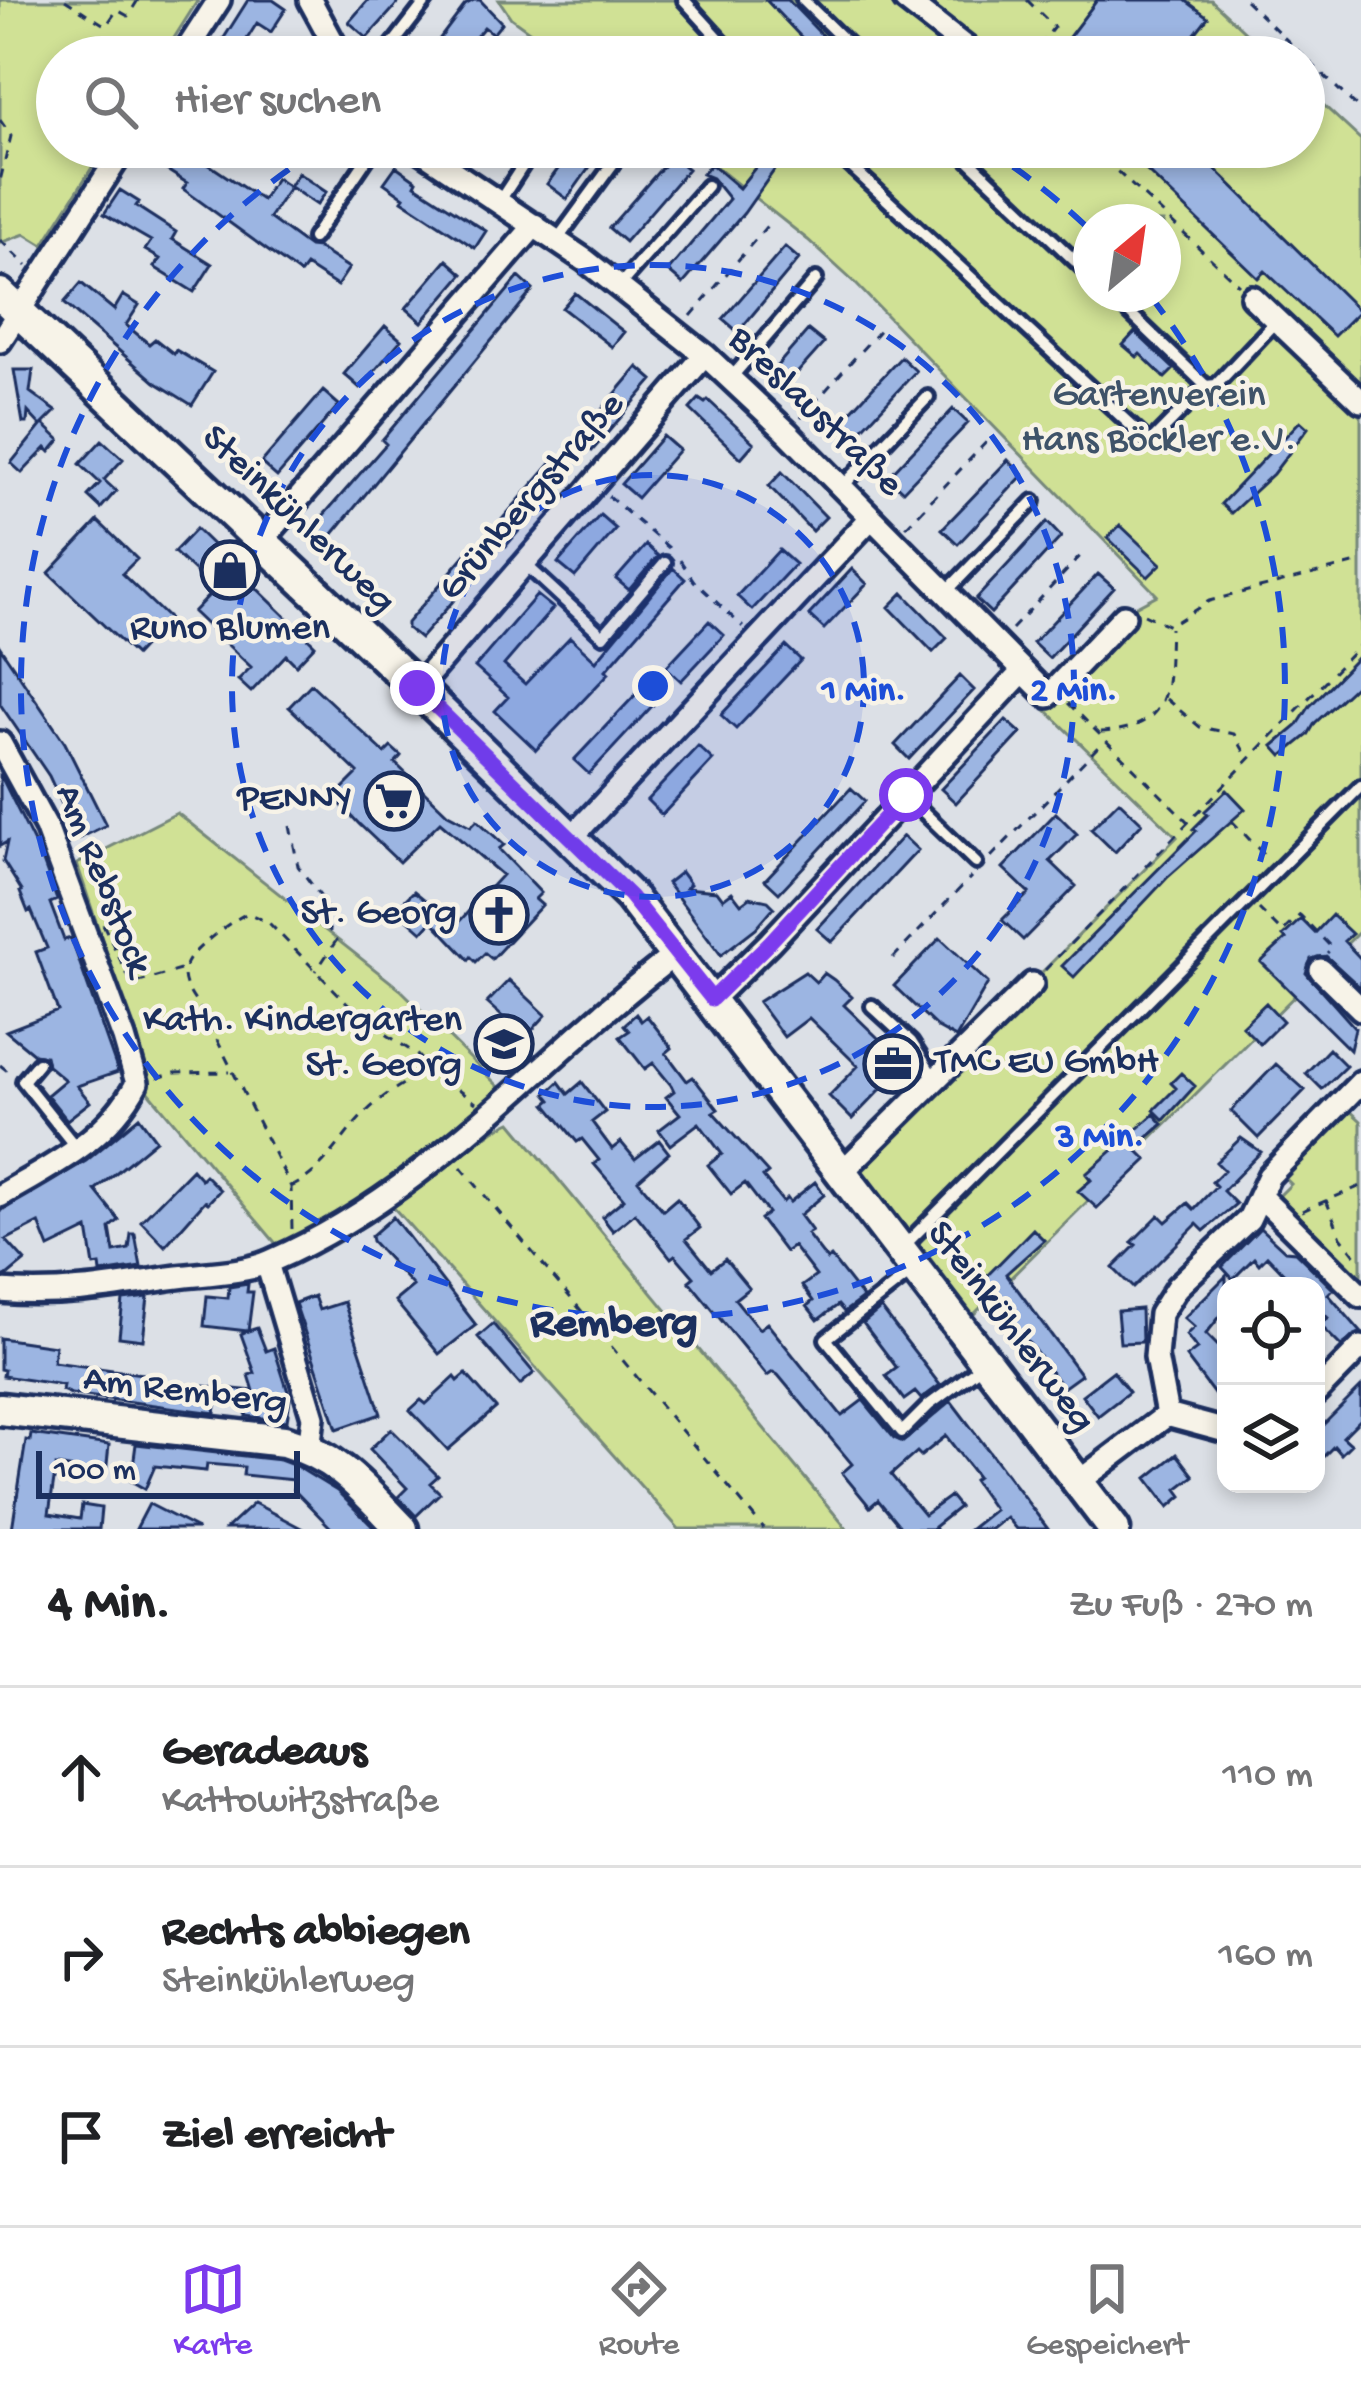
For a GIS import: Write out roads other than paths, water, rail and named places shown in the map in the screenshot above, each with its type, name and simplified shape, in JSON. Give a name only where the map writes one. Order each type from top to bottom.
[{"type":"street","points":[[196,36],[219,0]]},
{"type":"street","points":[[310,0],[330,36]]},
{"type":"street","points":[[905,0],[951,36]]},
{"type":"street","points":[[0,341],[10,304],[41,280],[112,168]]},
{"type":"street","name":"Breslaustraße","points":[[448,168],[557,240],[705,355],[1048,696],[1124,616]]},
{"type":"street","points":[[262,542],[535,225]]},
{"type":"street","points":[[1252,297],[1361,401]]},
{"type":"street","name":"Steinkühlerweg","points":[[10,304],[630,896],[1114,1529]]},
{"type":"street","name":"Grünbergstraße","points":[[417,688],[705,355]]},
{"type":"street","points":[[572,837],[871,518]]},
{"type":"street","points":[[712,999],[1023,671]]},
{"type":"street","name":"Am Rebstock","points":[[0,742],[46,826],[137,1083],[116,1118],[78,1150],[0,1196]]},
{"type":"street","points":[[0,1291],[42,1295],[267,1263],[390,1196],[492,1115],[595,1018],[676,953]]},
{"type":"street","points":[[1321,970],[1361,1009]]},
{"type":"street","points":[[842,1172],[1032,984]]},
{"type":"street","points":[[1167,1414],[1156,1357],[1160,1314],[1177,1287],[1249,1219],[1269,1176],[1357,1095]]},
{"type":"street","points":[[1262,1197],[1361,1296]]},
{"type":"street","points":[[267,1263],[313,1417],[309,1449]]},
{"type":"street","points":[[1324,1385],[1361,1347]]},
{"type":"street","name":"Am Remberg","points":[[0,1409],[284,1442],[309,1449],[342,1468],[402,1529]]},
{"type":"street","points":[[1167,1414],[1217,1428]]},
{"type":"street","points":[[1077,1483],[1167,1414]]},
{"type":"lane","points":[[399,36],[427,0]]},
{"type":"lane","points":[[684,0],[717,36]]},
{"type":"lane","points":[[803,0],[840,36]]},
{"type":"lane","points":[[313,238],[361,168]]},
{"type":"lane","points":[[499,202],[521,168]]},
{"type":"lane","points":[[557,240],[610,168]]},
{"type":"lane","points":[[853,168],[1150,443],[1206,386]]},
{"type":"lane","points":[[977,168],[1073,259]]},
{"type":"lane","points":[[619,286],[707,185]]},
{"type":"lane","points":[[731,378],[816,279]]},
{"type":"lane","points":[[1129,312],[1206,386],[1216,386],[1277,319]]},
{"type":"lane","points":[[842,488],[928,397]]},
{"type":"lane","points":[[946,592],[1034,501]]},
{"type":"lane","points":[[524,563],[603,636],[665,563]]},
{"type":"lane","points":[[987,1362],[929,1405],[902,1432],[826,1340],[1361,786]]},
{"type":"lane","points":[[906,795],[976,863]]},
{"type":"lane","points":[[872,1006],[911,1042],[935,1081]]},
{"type":"lane","points":[[38,1063],[23,1081],[78,1150]]},
{"type":"place","name":"Runo Blumen","points":[[230,570]]},
{"type":"place","name":"PENNY","points":[[394,801]]},
{"type":"place","name":"St. Georg","points":[[499,915]]},
{"type":"place","name":"Kath. Kindergarten St. Georg","points":[[504,1044]]},
{"type":"place","name":"TMC EU GmbH","points":[[893,1064]]},
{"type":"district","name":"Remberg","points":[[614,1325]]},
{"type":"park label","name":"Gartenverein Hans Böckler e.V.","points":[[1159,420]]}]
